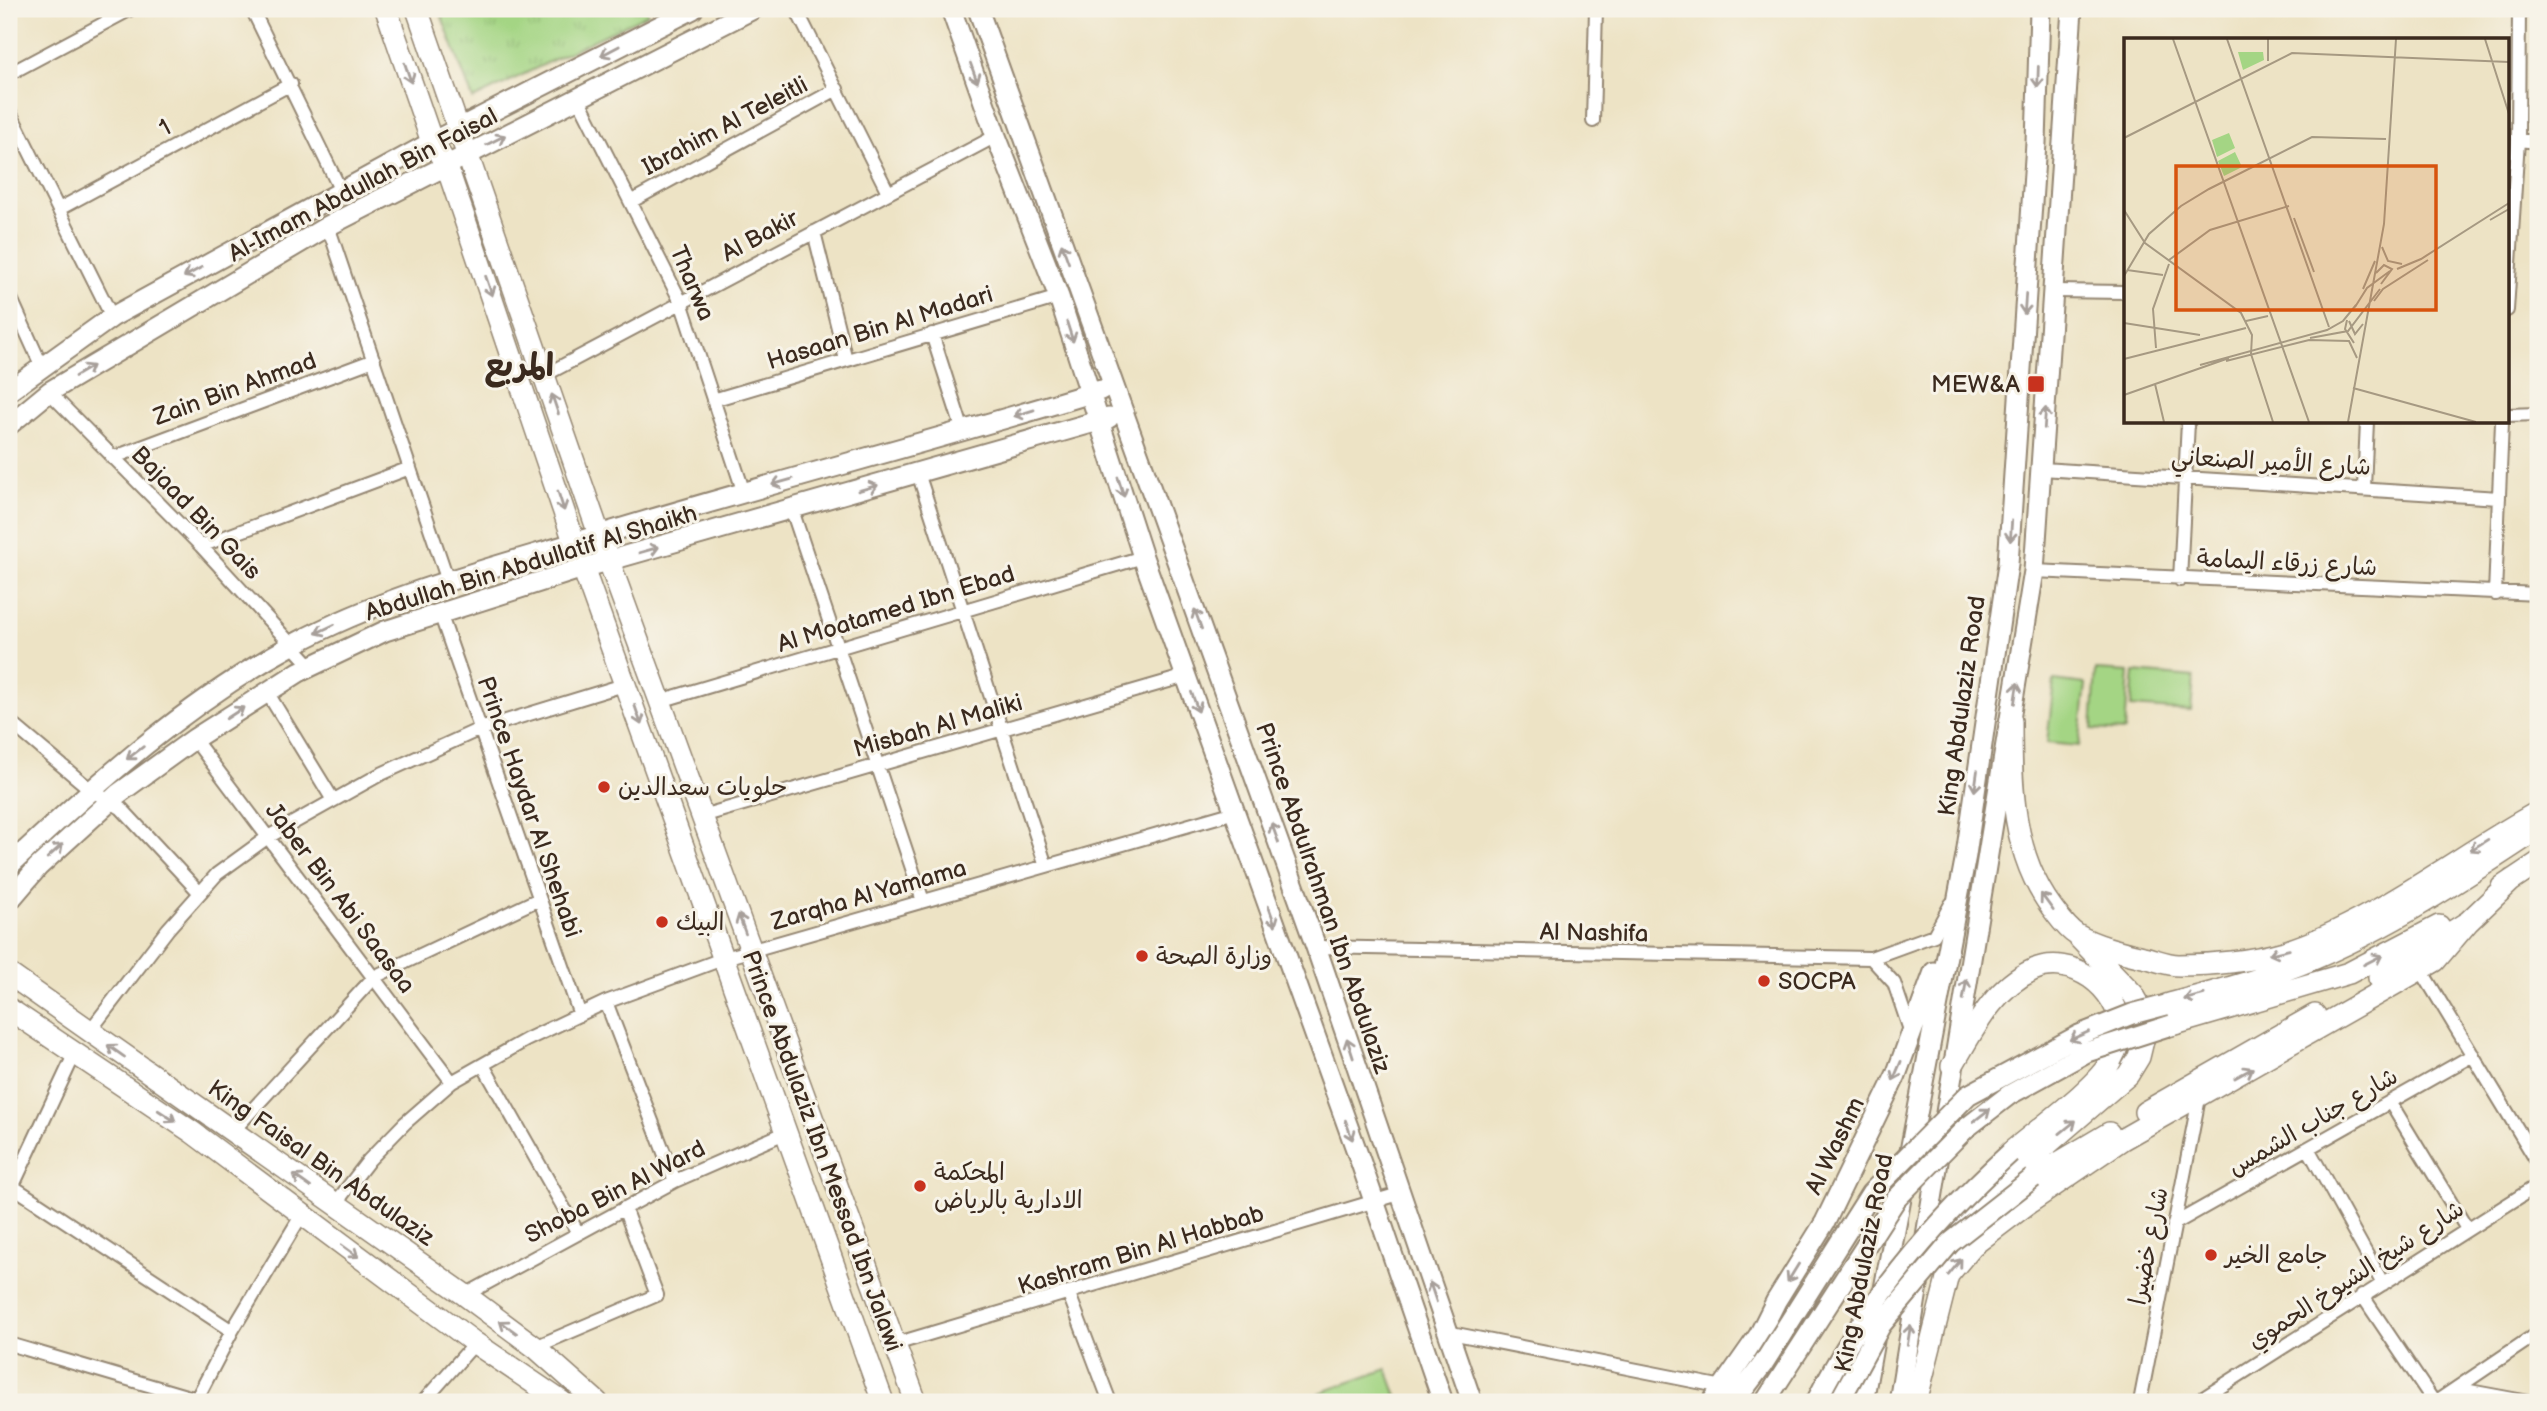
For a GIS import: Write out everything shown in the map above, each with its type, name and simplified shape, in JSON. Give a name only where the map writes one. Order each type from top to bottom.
[{"type":"main road","name":"Prince Abdulaziz Ibn Messad Ibn Jalawi","points":[[386,9],[432,142],[446,164],[583,568],[726,958],[883,1402]]},
{"type":"main road","points":[[417,9],[469,154]]},
{"type":"main road","name":"Prince Abdulaziz Ibn Messad Ibn Jalawi","points":[[469,154],[599,534],[916,1402]]},
{"type":"main road","points":[[1950,1242],[1986,1197],[2128,1075],[2139,1057],[2147,1020],[2133,994],[2060,919],[2039,890],[2026,864],[2012,782],[2011,721]]},
{"type":"main road","points":[[2077,935],[2121,951],[2176,965],[2283,952],[2340,928],[2403,894],[2538,812]]},
{"type":"main road","points":[[2167,1015],[2286,970],[2404,913],[2538,829]]},
{"type":"main road","points":[[2167,1015],[2349,973],[2471,908],[2538,863]]},
{"type":"main road","points":[[1916,1402],[1948,1275],[1972,1246],[2030,1202],[2121,1140],[2199,1098],[2435,961],[2468,922],[2512,880]]},
{"type":"main road","points":[[2033,1178],[2370,984],[2468,922]]},
{"type":"main road","points":[[1952,1066],[1982,1014],[2010,983],[2034,969],[2054,965],[2075,970],[2091,976],[2105,992],[2115,1008],[2121,1029],[2110,1063],[2010,1153]]},
{"type":"main road","name":"King Faisal Bin Abdulaziz","points":[[9,974],[465,1295],[535,1347],[597,1402]]},
{"type":"main road","name":"King Faisal Bin Abdulaziz","points":[[9,1009],[192,1132],[475,1343],[562,1402]]},
{"type":"street","points":[[9,74],[131,9]]},
{"type":"street","points":[[252,9],[341,191]]},
{"type":"street","name":"Al-Imam Abdullah Bin Faisal","points":[[9,391],[112,317],[432,142],[693,9]]},
{"type":"street","points":[[702,9],[702,18],[707,24],[715,26],[725,23]]},
{"type":"street","name":"Al-Imam Abdullah Bin Faisal","points":[[9,425],[49,392],[328,226],[753,9]]},
{"type":"street","points":[[796,9],[888,192]]},
{"type":"street","points":[[951,9],[996,136],[1059,297],[1143,557],[1375,1202],[1443,1402]]},
{"type":"street","points":[[978,9],[1112,386]]},
{"type":"street","points":[[1593,121],[1596,9]]},
{"type":"street","name":"King Abdulaziz Road","points":[[1863,1402],[1959,890],[2010,545],[2036,143],[2040,9]]},
{"type":"street","name":"King Abdulaziz Road","points":[[1899,1402],[2034,571],[2072,9]]},
{"type":"street","points":[[2508,295],[2518,140],[2521,9],[2538,9]]},
{"type":"street","points":[[652,30],[663,28],[673,34],[673,46],[668,52]]},
{"type":"street","name":"1","points":[[59,209],[291,84]]},
{"type":"street","name":"Ibrahim Al Teleitli","points":[[632,201],[837,89]]},
{"type":"street","name":"Tharwa","points":[[578,98],[681,302],[744,493]]},
{"type":"street","points":[[9,110],[112,317]]},
{"type":"street","name":"Al Bakir","points":[[545,374],[996,136]]},
{"type":"street","points":[[2518,140],[2538,142]]},
{"type":"street","points":[[328,226],[448,581]]},
{"type":"street","points":[[814,232],[846,360]]},
{"type":"street","points":[[2054,291],[2124,292]]},
{"type":"street","points":[[9,294],[42,367]]},
{"type":"street","name":"Hasaan Bin Al Madari","points":[[713,400],[1059,297]]},
{"type":"street","points":[[932,334],[963,432]]},
{"type":"street","name":"Zain Bin Ahmad","points":[[112,458],[374,360]]},
{"type":"street","name":"Abdullah Bin Abdullatif Al Shaikh","points":[[9,866],[91,790],[205,699],[293,645],[333,624],[448,581],[599,534],[963,432],[1112,386]]},
{"type":"street","name":"Prince Abdulrahman Ibn Abdulaziz","points":[[1112,386],[1317,947],[1472,1402]]},
{"type":"street","name":"Bajaad Bin Gais","points":[[49,392],[201,546],[311,666]]},
{"type":"street","name":"Abdullah Bin Abdullatif Al Shaikh","points":[[9,901],[38,867],[108,803],[194,739],[311,666],[385,631],[583,568],[1100,422],[1123,412]]},
{"type":"street","points":[[2508,415],[2538,414]]},
{"type":"street","points":[[2179,580],[2188,424]]},
{"type":"street","points":[[2364,487],[2367,424]]},
{"type":"street","points":[[2495,594],[2502,424]]},
{"type":"street","points":[[201,546],[410,468]]},
{"type":"street","name":"شارع الأمير الصنعاني","points":[[2042,469],[2184,480],[2364,487],[2499,498]]},
{"type":"street","points":[[918,473],[1046,866]]},
{"type":"street","points":[[792,510],[923,901]]},
{"type":"street","name":"Al Moatamed Ibn Ebad","points":[[660,701],[1143,557]]},
{"type":"street","name":"شارع زرقاء اليمامة","points":[[2034,571],[2179,580],[2538,594]]},
{"type":"street","name":"Prince Haydar Al Shehabi","points":[[439,613],[580,1014]]},
{"type":"street","name":"Misbah Al Maliki","points":[[702,816],[1186,676]]},
{"type":"street","points":[[89,1032],[200,892],[217,874],[268,837],[379,775],[480,729],[626,684]]},
{"type":"street","points":[[267,692],[333,800]]},
{"type":"street","points":[[9,721],[91,790],[108,803],[121,808],[200,892]]},
{"type":"street","name":"Jaber Bin Abi Saasaa","points":[[194,739],[453,1082]]},
{"type":"street","name":"Zarqha Al Yamama","points":[[335,1204],[369,1160],[405,1123],[453,1082],[606,1002],[726,958],[1235,812]]},
{"type":"street","points":[[1912,1037],[1894,983],[1871,958],[1934,935],[1959,890]]},
{"type":"street","name":"Al Washm","points":[[1730,1399],[1776,1301],[1825,1222],[1912,1037],[1959,890]]},
{"type":"street","points":[[232,1132],[374,977],[539,899]]},
{"type":"street","name":"Al Nashifa","points":[[1317,947],[1871,958]]},
{"type":"street","points":[[2421,970],[2538,1163]]},
{"type":"street","points":[[606,1002],[675,1181]]},
{"type":"street","points":[[1447,1332],[1730,1399],[1763,1364],[1871,1193],[1968,1095],[2079,1035],[2132,1014],[2167,1015]]},
{"type":"street","points":[[1765,1402],[1896,1199],[1965,1129],[2009,1095],[2087,1052],[2167,1015]]},
{"type":"street","points":[[74,1055],[11,1190],[232,1331]]},
{"type":"street","name":"شارع جناب الشمس","points":[[2174,1224],[2473,1055]]},
{"type":"street","points":[[483,1065],[578,1233]]},
{"type":"street","name":"شارع خضيرا","points":[[2140,1402],[2199,1098]]},
{"type":"street","points":[[2390,1102],[2467,1229]]},
{"type":"street","name":"Shoba Bin Al Ward","points":[[465,1295],[675,1181],[787,1132]]},
{"type":"street","points":[[2309,1150],[2383,1284]]},
{"type":"street","points":[[1816,1402],[1832,1370],[1874,1304],[1974,1186],[2010,1153]]},
{"type":"street","points":[[1839,1402],[1881,1325],[1950,1242],[2033,1178]]},
{"type":"street","name":"شارع شيخ الشيوخ الحموي","points":[[2197,1402],[2538,1185]]},
{"type":"street","name":"Kashram Bin Al Habbab","points":[[895,1344],[1399,1194]]},
{"type":"street","points":[[535,1347],[657,1295],[624,1208]]},
{"type":"street","points":[[9,1344],[195,1401],[232,1331],[302,1216]]},
{"type":"street","points":[[1069,1294],[1110,1402]]},
{"type":"street","points":[[2362,1295],[2435,1402],[2459,1389],[2538,1333]]},
{"type":"street","points":[[424,1402],[475,1343]]},
{"type":"street","points":[[1435,1380],[1461,1370]]},
{"type":"street","points":[[2455,1402],[2459,1389]]},
{"type":"street","points":[[2459,1389],[2529,1402]]},
{"type":"green space","points":[[439,9],[646,9],[648,14],[473,99]]},
{"type":"green space","points":[[2096,670],[2129,672],[2125,731],[2092,729]]},
{"type":"green space","points":[[2134,672],[2194,677],[2191,711],[2131,707]]},
{"type":"green space","points":[[2054,680],[2086,684],[2079,746],[2047,743]]},
{"type":"green space","points":[[1387,1369],[1399,1402],[1323,1402],[1319,1393]]},
{"type":"place","name":"MEW&A","points":[[2036,384]]},
{"type":"place","name":"حلويات سعدالدين","points":[[604,787]]},
{"type":"place","name":"البيك","points":[[662,922]]},
{"type":"place","name":"وزارة الصحة","points":[[1142,956]]},
{"type":"place","name":"SOCPA","points":[[1764,981]]},
{"type":"place","name":"المحكمة الادارية بالرياض","points":[[920,1186]]},
{"type":"place","name":"جامع الخير","points":[[2211,1255]]},
{"type":"district","name":"المربع","points":[[519,366]]}]
